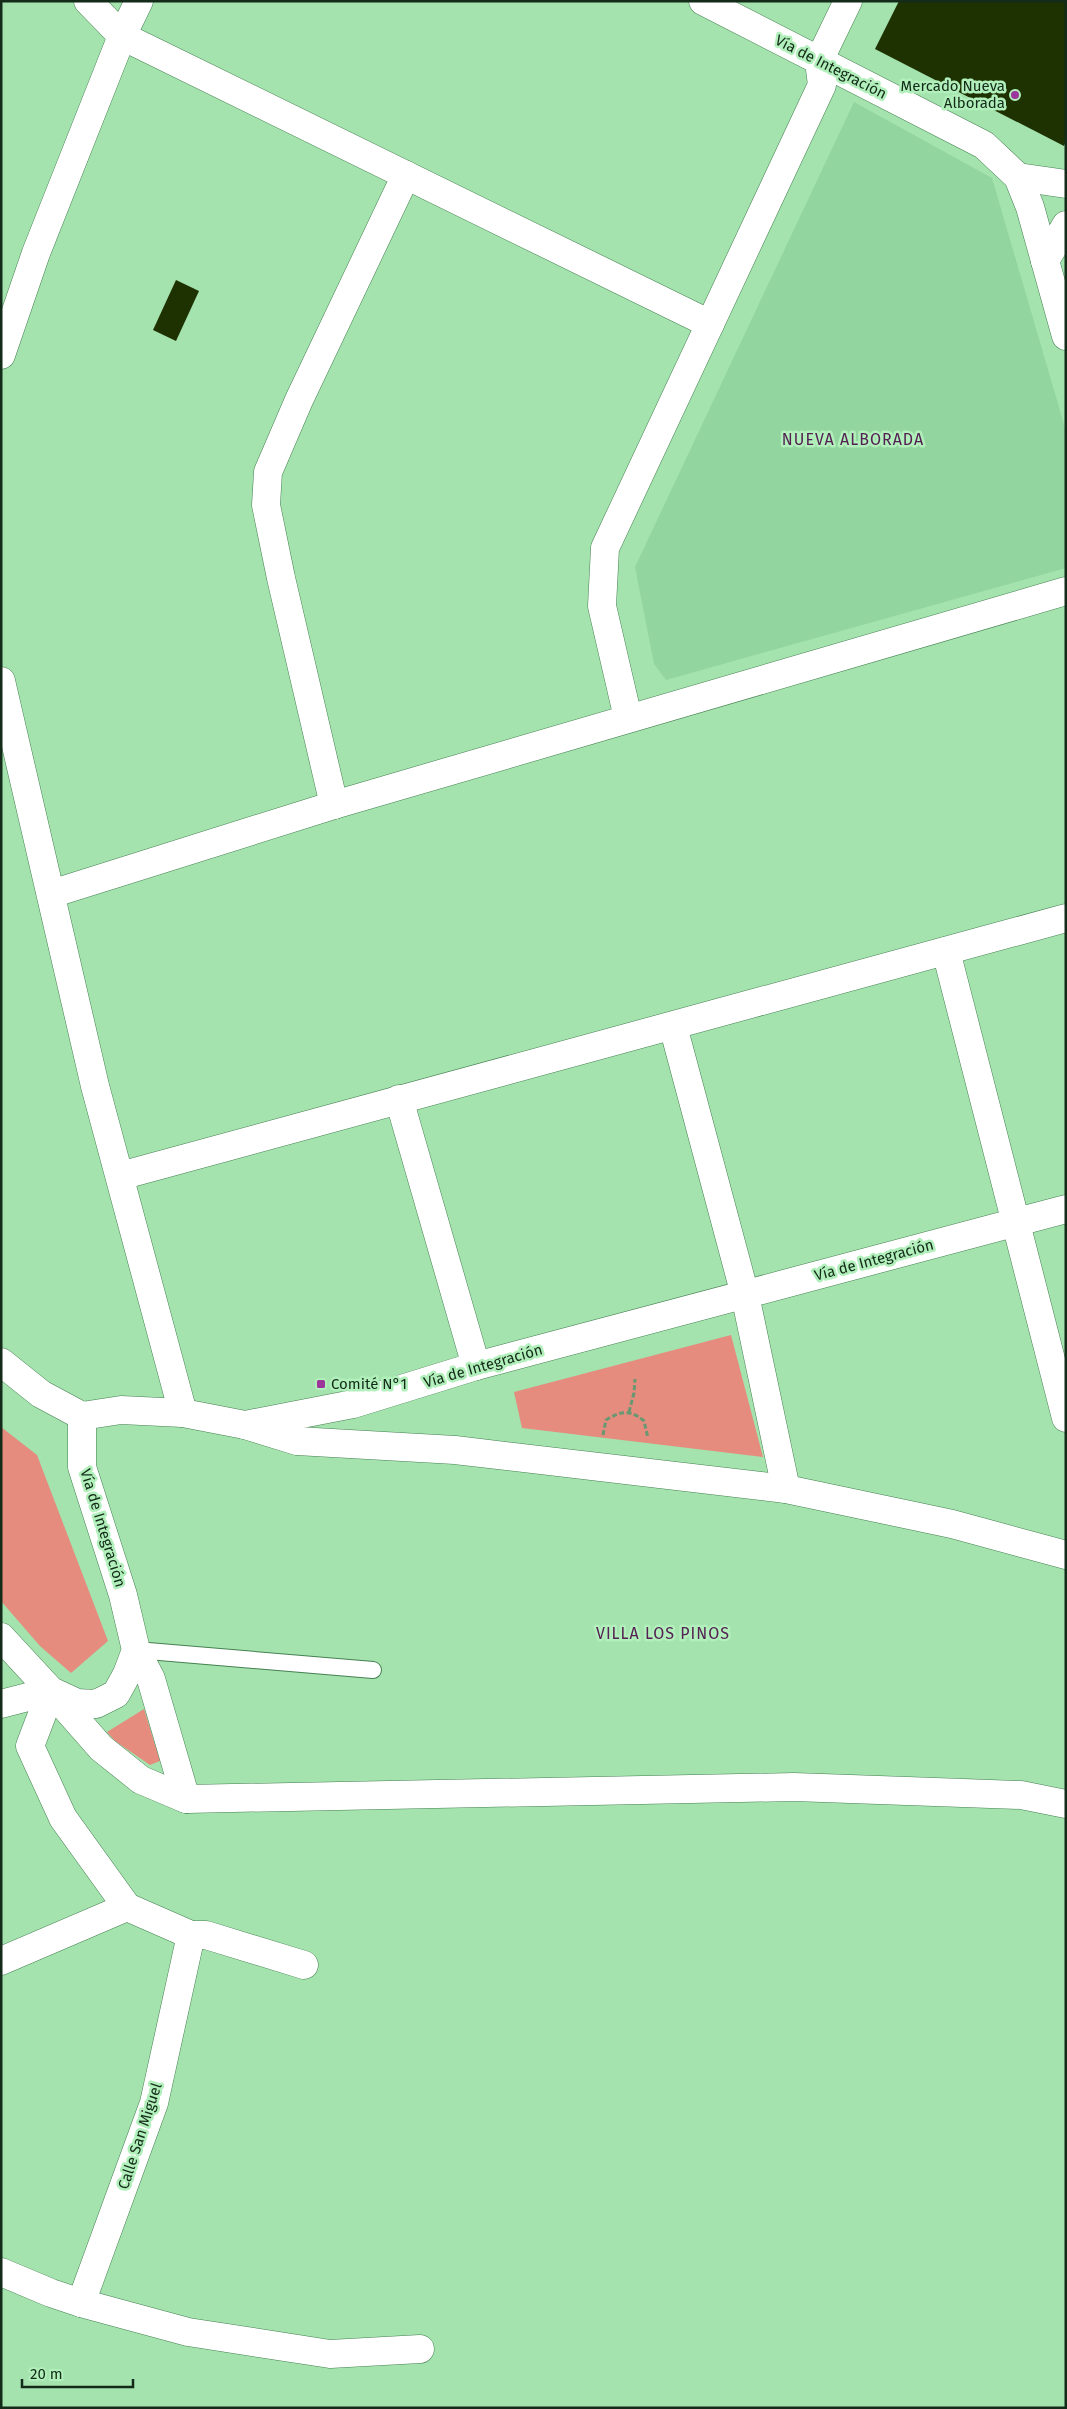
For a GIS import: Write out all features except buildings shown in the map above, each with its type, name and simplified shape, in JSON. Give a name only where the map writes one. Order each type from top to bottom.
[{"type":"street","points":[[88,1],[122,36],[710,324]]},
{"type":"street","points":[[1,355],[36,253],[122,36],[139,1]]},
{"type":"street","name":"Vía de Integración","points":[[703,1],[984,145],[1018,177],[1046,261],[1066,336]]},
{"type":"street","points":[[628,718],[602,606],[606,548],[822,85],[819,61],[848,1]]},
{"type":"street","points":[[334,806],[266,506],[268,472],[299,400],[406,175]]},
{"type":"street","points":[[1018,177],[1066,184]]},
{"type":"street","points":[[1046,261],[1066,225]]},
{"type":"street","points":[[51,894],[334,806],[628,718],[1066,591]]},
{"type":"street","points":[[1,681],[95,1086],[183,1413]]},
{"type":"street","points":[[120,1176],[1066,918]]},
{"type":"street","points":[[946,951],[1014,1222],[1066,1418]]},
{"type":"street","points":[[673,1026],[745,1295],[786,1489]]},
{"type":"street","points":[[400,1099],[476,1366]]},
{"type":"street","name":"Vía de Integración","points":[[186,1799],[152,1680],[136,1650],[123,1595],[82,1466],[82,1416],[121,1410],[183,1413],[245,1425],[353,1404],[476,1366],[1066,1209]]},
{"type":"street","points":[[1,1362],[41,1394],[82,1416]]},
{"type":"street","points":[[245,1425],[297,1441],[455,1450],[786,1489],[952,1524],[1066,1555]]},
{"type":"street","points":[[1,1636],[101,1748],[142,1780],[186,1799],[794,1786],[1021,1795],[1066,1804]]},
{"type":"street","points":[[1,1704],[52,1691],[77,1703],[96,1704],[116,1694],[127,1674],[136,1650]]},
{"type":"street","points":[[52,1691],[30,1746],[63,1818],[127,1907],[191,1935],[206,1935],[304,1965]]},
{"type":"street","points":[[3,1964],[127,1907]]},
{"type":"street","name":"Calle San Miguel","points":[[81,2303],[154,2103],[191,1935]]},
{"type":"street","points":[[1,2272],[51,2293],[81,2303],[188,2332],[330,2354],[420,2349]]},
{"type":"lane","points":[[136,1650],[373,1670]]},
{"type":"path","points":[[629,1412],[634,1393],[635,1379]]},
{"type":"path","points":[[602,1436],[606,1420],[617,1413],[629,1412],[644,1420],[649,1441]]},
{"type":"shaded area","points":[[854,102],[992,178],[1066,431],[1066,568],[666,680],[654,664],[635,567]]},
{"type":"shaded area","points":[[731,1335],[763,1457],[522,1428],[514,1392]]},
{"type":"shaded area","points":[[1,1427],[37,1455],[108,1641],[71,1673],[40,1646],[1,1601]]},
{"type":"shaded area","points":[[144,1709],[160,1761],[150,1765],[115,1741],[107,1732]]},
{"type":"place","name":"Mercado Nueva Alborada","points":[[1015,95]]},
{"type":"place","name":"Comité N°1","points":[[321,1384]]},
{"type":"district","name":"NUEVA ALBORADA","points":[[853,439]]},
{"type":"district","name":"VILLA LOS PINOS","points":[[663,1633]]}]
